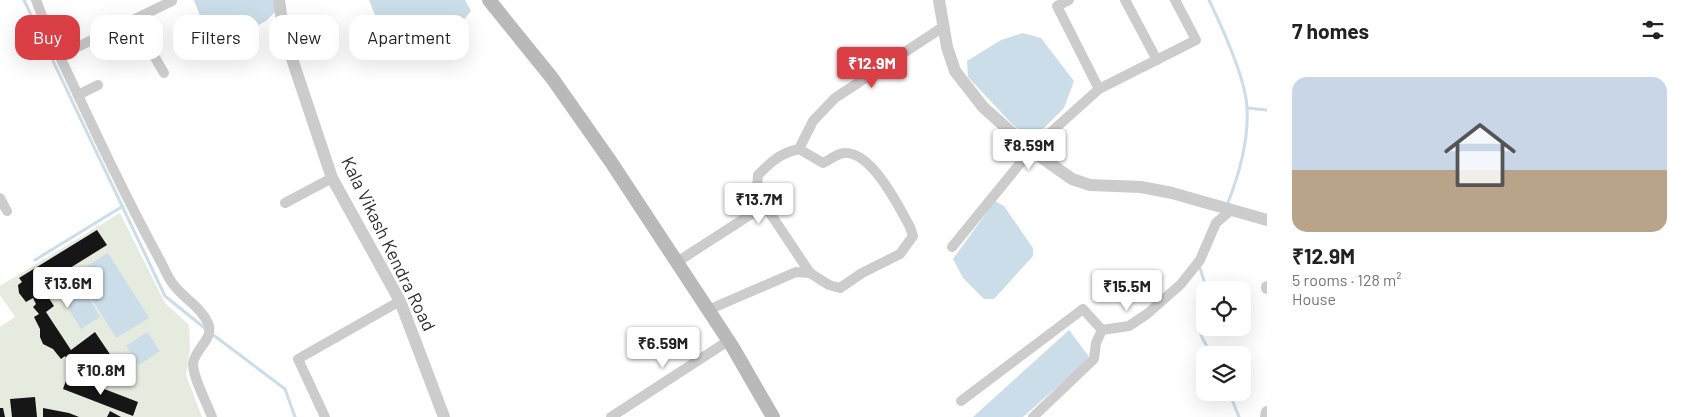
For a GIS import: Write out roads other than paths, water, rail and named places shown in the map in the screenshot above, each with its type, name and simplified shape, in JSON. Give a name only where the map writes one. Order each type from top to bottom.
[{"type":"main road","points":[[489,0],[552,78],[595,139],[728,341],[773,417]]},
{"type":"street","points":[[36,0],[42,15]]},
{"type":"street","name":"Kala Vikash Kendra Road","points":[[279,0],[284,35],[332,178],[400,301],[444,417]]},
{"type":"street","points":[[939,0],[947,47],[955,71],[983,107],[1030,150],[1072,179],[1090,185],[1149,189],[1172,193],[1267,220]]},
{"type":"street","points":[[1068,0],[1056,3],[1099,89]]},
{"type":"street","points":[[1125,0],[1157,60]]},
{"type":"street","points":[[952,247],[1030,150],[1099,89],[1196,40],[1175,0]]},
{"type":"street","points":[[143,15],[172,1]]},
{"type":"street","points":[[799,149],[813,121],[835,98],[943,28]]},
{"type":"street","points":[[62,60],[131,208],[173,284],[202,314],[208,323],[210,329],[207,338],[194,358],[193,363],[194,371],[212,417]]},
{"type":"street","points":[[156,60],[164,73]]},
{"type":"street","points":[[78,95],[98,85]]},
{"type":"street","points":[[799,149],[823,163],[842,154],[856,155],[876,170],[898,204],[913,236],[900,254],[862,273],[840,288],[829,285],[810,273],[762,201],[757,187],[758,175],[770,163],[786,152],[799,149]]},
{"type":"street","points":[[285,203],[332,178]]},
{"type":"street","points":[[0,198],[6,211]]},
{"type":"street","points":[[677,262],[756,211],[762,201]]},
{"type":"street","points":[[1102,330],[1128,326],[1147,314],[1181,284],[1200,260],[1216,223],[1231,210]]},
{"type":"street","points":[[708,310],[796,272],[810,273]]},
{"type":"street","points":[[325,417],[298,359],[400,301]]},
{"type":"street","points":[[961,401],[1083,309],[1102,330]]},
{"type":"street","points":[[1033,417],[1094,359],[1096,343],[1102,330]]},
{"type":"street","points":[[611,417],[728,341]]},
{"type":"street","points":[[1266,417],[1267,412]]},
{"type":"water","points":[[194,0],[279,0],[279,8],[272,15],[269,15],[266,21],[259,25],[259,15],[200,15]]},
{"type":"water","points":[[369,0],[465,0],[471,11],[468,15],[375,15]]},
{"type":"water","points":[[1023,33],[1041,38],[1074,81],[1064,108],[1040,132],[1024,134],[1012,124],[968,77],[967,61],[1001,40]]},
{"type":"water","points":[[995,201],[1004,206],[1033,248],[1033,256],[994,299],[984,299],[963,278],[953,259]]},
{"type":"water","points":[[108,253],[149,318],[116,338],[76,273]]},
{"type":"water","points":[[86,293],[100,317],[81,329],[66,305]]},
{"type":"water","points":[[1069,330],[1090,358],[1023,417],[973,417]]},
{"type":"water","points":[[147,332],[160,351],[139,365],[126,346]]},
{"type":"waterway","points":[[24,0],[165,296],[207,330]]},
{"type":"waterway","points":[[1209,0],[1238,68],[1246,96],[1245,145],[1227,205]]},
{"type":"waterway","points":[[1247,108],[1267,110]]},
{"type":"waterway","points":[[35,260],[123,206]]},
{"type":"waterway","points":[[1199,265],[1204,281]]},
{"type":"waterway","points":[[212,334],[285,389],[295,417]]},
{"type":"waterway","points":[[1202,336],[1207,346]]},
{"type":"waterway","points":[[1233,401],[1239,417]]}]
